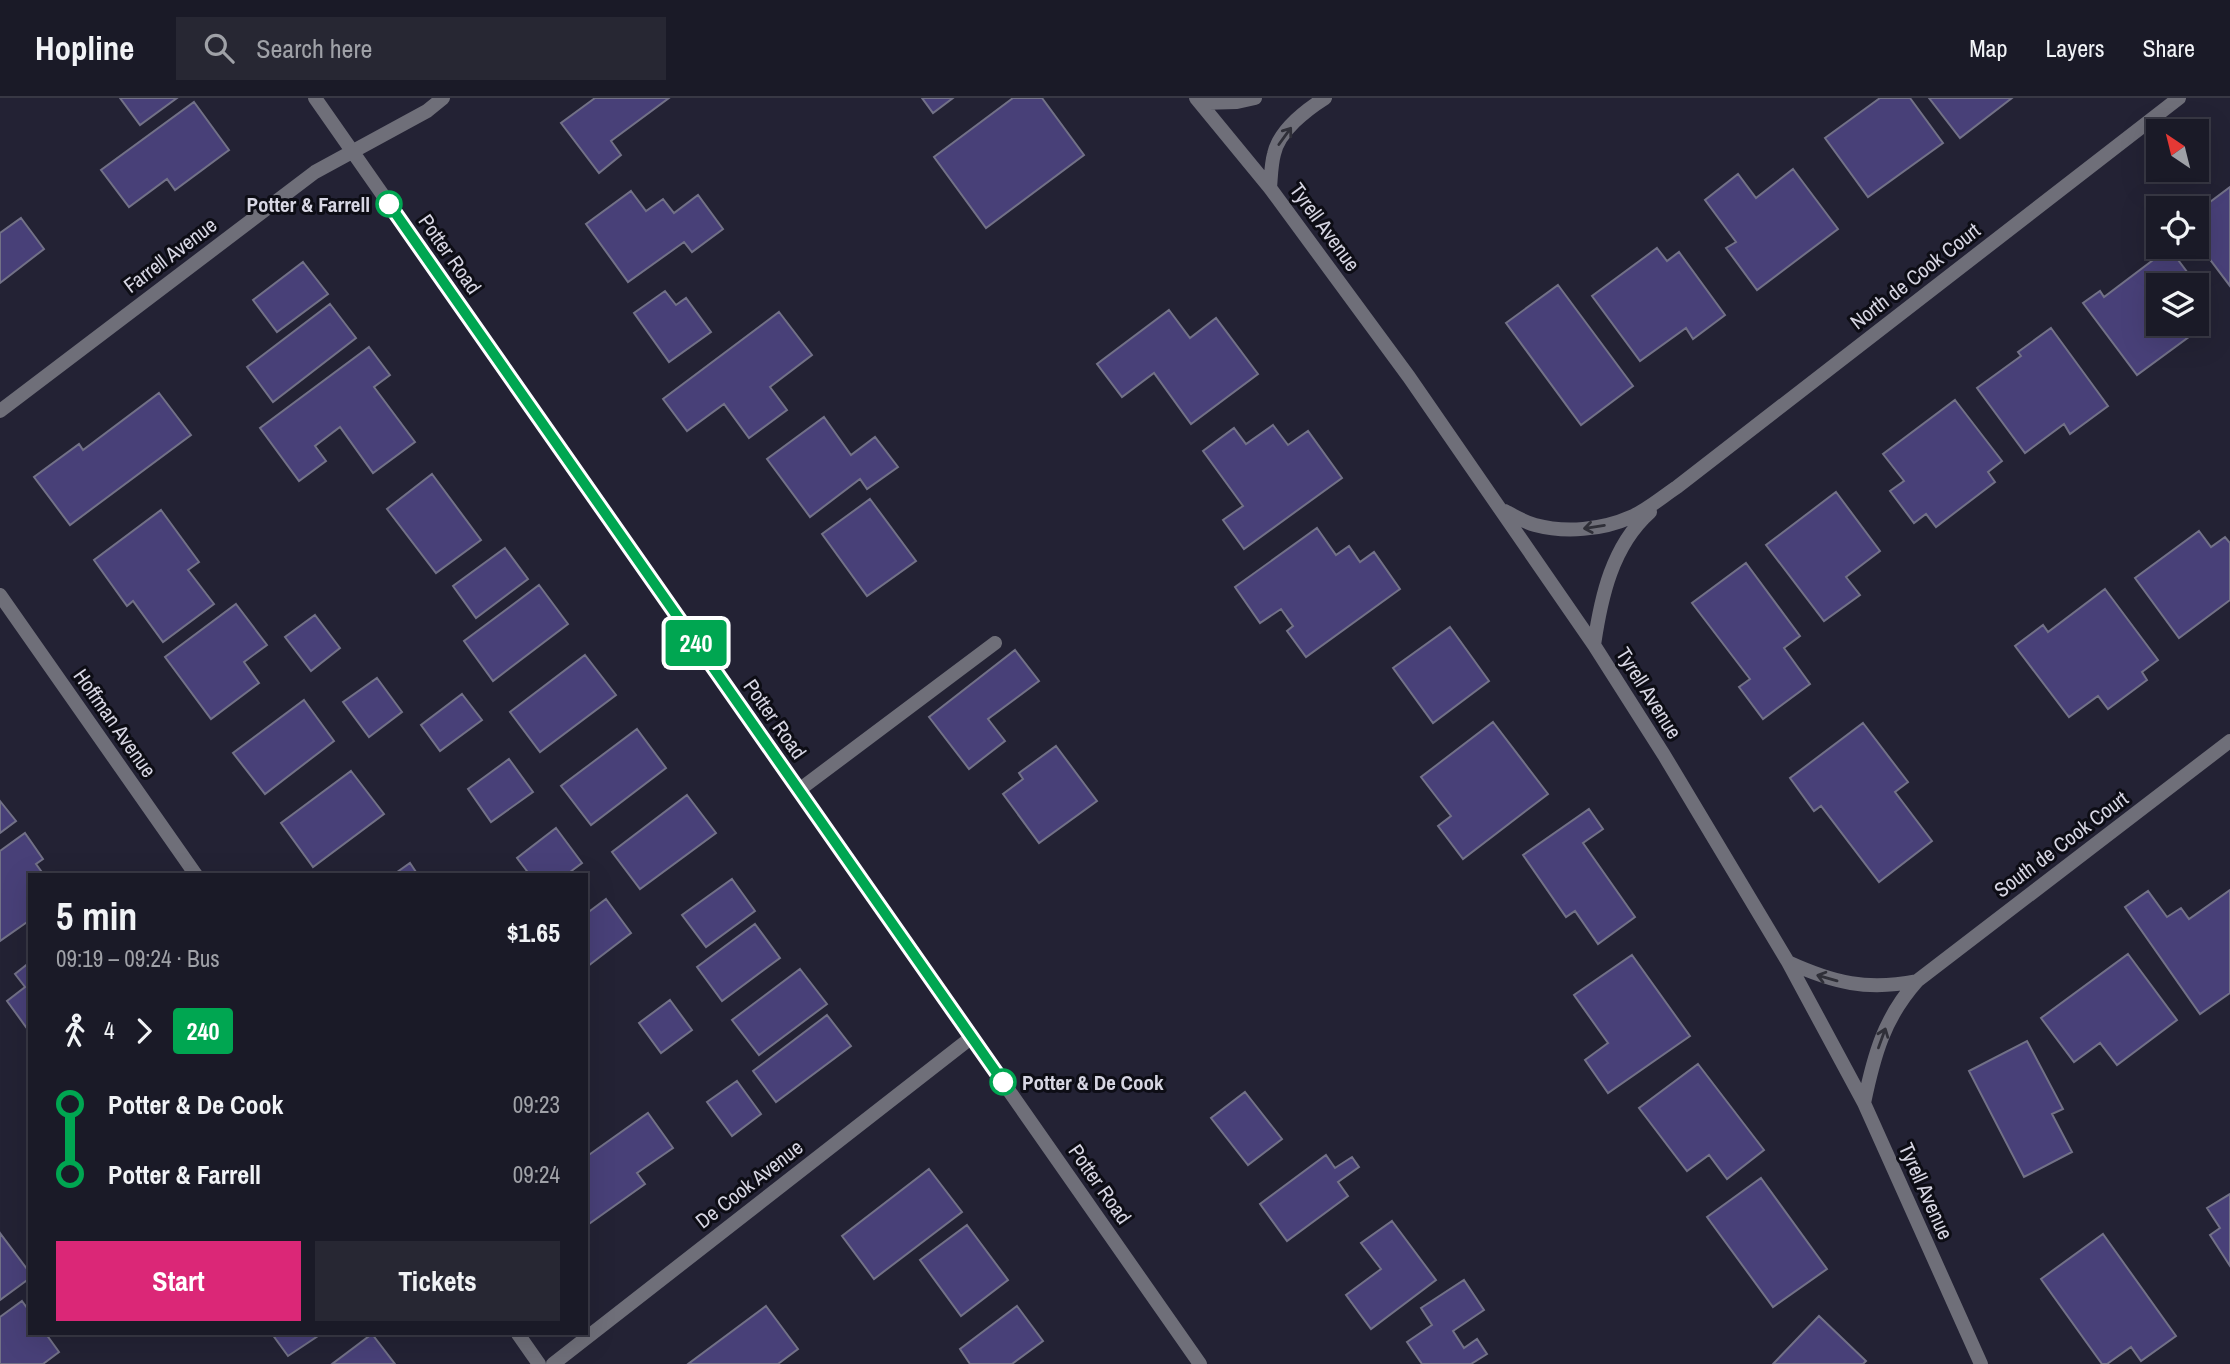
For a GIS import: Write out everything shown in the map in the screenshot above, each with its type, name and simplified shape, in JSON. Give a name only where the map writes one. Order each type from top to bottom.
[{"type":"street","name":"Potter Road","points":[[315,98],[1200,1364]]},
{"type":"street","name":"Farrell Avenue","points":[[0,411],[315,172],[427,111],[443,98]]},
{"type":"street","points":[[1198,100],[1237,103],[1255,98]]},
{"type":"street","points":[[1270,188],[1274,152],[1285,133],[1325,98]]},
{"type":"street","name":"North de Cook Court","points":[[1502,509],[1533,524],[1560,529],[1585,529],[1633,517],[1677,487],[2179,98]]},
{"type":"street","name":"Tyrell Avenue","points":[[1198,100],[1270,188],[1409,377],[1594,645],[1671,767],[1788,962],[1864,1103],[1981,1364]]},
{"type":"street","name":"North de Cook Court","points":[[1594,645],[1602,595],[1623,546],[1641,520],[1677,487]]},
{"type":"street","name":"Hoffman Avenue","points":[[0,595],[195,873]]},
{"type":"street","points":[[799,790],[995,643]]},
{"type":"street","name":"South de Cook Court","points":[[1864,1103],[1883,1031],[1899,1001],[1917,981],[2230,741]]},
{"type":"street","name":"South de Cook Court","points":[[1788,962],[1814,974],[1863,985],[1888,986],[1917,981]]},
{"type":"street","name":"De Cook Avenue","points":[[553,1364],[972,1037]]},
{"type":"street","points":[[519,1335],[539,1364]]},
{"type":"building","points":[[120,98],[177,98],[140,125]]},
{"type":"building","points":[[595,98],[669,98],[611,141],[621,155],[599,173],[561,123]]},
{"type":"building","points":[[922,98],[953,98],[933,113]]},
{"type":"building","points":[[1013,98],[1042,98],[1084,155],[986,228],[934,157]]},
{"type":"building","points":[[1880,98],[1910,98],[1943,143],[1868,197],[1825,138]]},
{"type":"building","points":[[1929,98],[2012,98],[1960,138]]},
{"type":"building","points":[[194,102],[229,150],[175,190],[167,179],[129,207],[101,170]]},
{"type":"building","points":[[1793,169],[1838,229],[1757,290],[1726,248],[1736,242],[1705,200],[1738,174],[1756,198]]},
{"type":"building","points":[[2230,187],[2230,286],[2209,258],[2209,203]]},
{"type":"building","points":[[631,191],[646,211],[663,199],[674,213],[698,195],[723,229],[692,252],[684,242],[628,282],[586,224]]},
{"type":"building","points":[[21,218],[44,249],[0,283],[0,233]]},
{"type":"building","points":[[1657,248],[1667,261],[1679,252],[1725,315],[1693,339],[1686,328],[1640,361],[1592,296]]},
{"type":"building","points":[[2154,259],[2177,259],[2188,273],[2146,273],[2146,336],[2190,336],[2137,375],[2083,303],[2100,291],[2104,297]]},
{"type":"building","points":[[303,262],[328,294],[277,332],[253,300]]},
{"type":"building","points":[[1558,285],[1633,386],[1581,425],[1506,323]]},
{"type":"building","points":[[665,291],[676,305],[686,298],[711,332],[669,362],[634,313]]},
{"type":"building","points":[[330,304],[356,338],[273,402],[247,367]]},
{"type":"building","points":[[1169,310],[1190,338],[1216,318],[1258,374],[1191,424],[1154,373],[1122,397],[1097,364]]},
{"type":"building","points":[[779,312],[812,355],[770,387],[787,410],[749,438],[724,404],[687,431],[663,399]]},
{"type":"building","points":[[2051,328],[2108,406],[2070,434],[2064,424],[2025,453],[1977,388],[2021,356],[2018,352]]},
{"type":"building","points":[[369,347],[390,375],[374,387],[415,442],[373,473],[340,427],[315,446],[326,461],[299,481],[260,428]]},
{"type":"building","points":[[159,393],[191,435],[70,525],[34,477],[79,444],[83,450]]},
{"type":"building","points":[[1955,400],[2002,461],[1988,472],[1995,482],[1936,527],[1926,514],[1914,523],[1890,491],[1904,481],[1883,454]]},
{"type":"building","points":[[824,417],[851,455],[875,437],[898,467],[867,489],[860,479],[810,517],[767,459]]},
{"type":"building","points":[[1273,425],[1288,445],[1308,431],[1342,478],[1244,549],[1223,520],[1243,506],[1203,451],[1234,428],[1246,444]]},
{"type":"building","points":[[432,474],[481,540],[436,573],[387,509]]},
{"type":"building","points":[[1836,492],[1880,551],[1846,577],[1860,595],[1824,621],[1766,545]]},
{"type":"building","points":[[870,499],[916,561],[867,596],[822,534]]},
{"type":"building","points":[[161,510],[199,562],[188,570],[214,604],[163,642],[133,601],[127,606],[94,560]]},
{"type":"building","points":[[1317,528],[1336,555],[1349,546],[1360,562],[1374,552],[1400,589],[1306,657],[1287,631],[1293,626],[1281,609],[1260,623],[1235,587]]},
{"type":"building","points":[[2199,531],[2211,547],[2225,537],[2230,543],[2230,600],[2179,638],[2135,578]]},
{"type":"building","points":[[505,548],[528,579],[476,618],[453,586]]},
{"type":"building","points":[[1746,563],[1800,636],[1784,648],[1810,684],[1763,719],[1739,687],[1750,679],[1692,603]]},
{"type":"building","points":[[539,585],[568,624],[493,681],[464,641]]},
{"type":"building","points":[[2105,589],[2158,660],[2142,672],[2147,680],[2108,709],[2098,696],[2069,717],[2015,646],[2043,625],[2048,632]]},
{"type":"building","points":[[236,604],[267,645],[244,662],[259,683],[211,719],[165,657]]},
{"type":"building","points":[[315,615],[340,648],[311,671],[285,637]]},
{"type":"building","points":[[1450,627],[1489,681],[1433,723],[1393,668]]},
{"type":"building","points":[[1015,650],[1039,681],[988,719],[1005,741],[969,769],[929,717]]},
{"type":"building","points":[[585,655],[616,695],[540,752],[510,712]]},
{"type":"building","points":[[377,678],[402,712],[369,737],[343,702]]},
{"type":"building","points":[[462,694],[482,720],[440,751],[421,725]]},
{"type":"building","points":[[304,700],[334,741],[265,794],[233,753]]},
{"type":"building","points":[[1493,722],[1548,794],[1463,859],[1438,826],[1451,816],[1421,777]]},
{"type":"building","points":[[1863,723],[1908,782],[1895,792],[1932,841],[1879,882],[1821,806],[1814,811],[1790,778]]},
{"type":"building","points":[[637,729],[666,768],[591,825],[561,786]]},
{"type":"building","points":[[1056,746],[1097,801],[1039,843],[1003,794],[1023,779],[1019,773]]},
{"type":"building","points":[[509,759],[533,792],[491,822],[468,789]]},
{"type":"building","points":[[351,771],[384,814],[313,867],[281,823]]},
{"type":"building","points":[[687,795],[716,833],[640,889],[612,852]]},
{"type":"building","points":[[0,801],[16,821],[0,833]]},
{"type":"building","points":[[1589,809],[1603,829],[1583,843],[1635,917],[1598,944],[1575,911],[1566,917],[1523,855]]},
{"type":"building","points":[[556,828],[582,863],[569,873],[528,873],[517,858]]},
{"type":"building","points":[[25,833],[43,859],[36,864],[43,873],[28,873],[28,921],[0,941],[0,851]]},
{"type":"building","points":[[410,863],[417,873],[396,873]]},
{"type":"building","points":[[732,879],[755,911],[706,947],[682,915]]},
{"type":"building","points":[[2230,890],[2230,993],[2200,1014],[2125,907],[2148,891],[2167,917],[2181,908],[2189,919]]},
{"type":"building","points":[[606,899],[631,933],[588,966],[588,912]]},
{"type":"building","points":[[755,924],[780,958],[722,1001],[697,967]]},
{"type":"building","points":[[2128,954],[2177,1020],[2117,1065],[2100,1043],[2074,1062],[2041,1018]]},
{"type":"building","points":[[1632,955],[1690,1036],[1608,1093],[1585,1060],[1608,1043],[1574,995]]},
{"type":"building","points":[[28,964],[26,1027],[7,1001],[25,987],[15,974]]},
{"type":"building","points":[[800,969],[827,1004],[759,1055],[732,1020]]},
{"type":"building","points":[[670,1000],[692,1030],[661,1053],[639,1023]]},
{"type":"building","points":[[827,1015],[851,1046],[776,1102],[753,1071]]},
{"type":"building","points":[[2027,1041],[2063,1109],[2052,1114],[2072,1152],[2024,1177],[1969,1071]]},
{"type":"building","points":[[1698,1064],[1764,1150],[1727,1179],[1709,1155],[1687,1171],[1639,1108]]},
{"type":"building","points":[[737,1081],[761,1114],[732,1136],[707,1102]]},
{"type":"building","points":[[1245,1092],[1282,1139],[1248,1165],[1211,1118]]},
{"type":"building","points":[[648,1113],[673,1148],[637,1173],[645,1184],[588,1225],[588,1156]]},
{"type":"building","points":[[1326,1155],[1335,1168],[1352,1157],[1359,1167],[1338,1182],[1348,1196],[1287,1241],[1260,1204]]},
{"type":"building","points":[[929,1169],[962,1212],[874,1279],[842,1236]]},
{"type":"building","points":[[1761,1178],[1827,1269],[1773,1307],[1707,1217]]},
{"type":"building","points":[[2230,1194],[2230,1266],[2210,1235],[2220,1228],[2207,1208]]},
{"type":"building","points":[[1392,1221],[1436,1280],[1371,1329],[1346,1295],[1381,1269],[1361,1243]]},
{"type":"building","points":[[967,1225],[1008,1280],[961,1316],[920,1260]]},
{"type":"building","points":[[0,1233],[28,1270],[28,1279],[0,1300]]},
{"type":"building","points":[[2103,1234],[2176,1336],[2141,1361],[2131,1347],[2107,1364],[2102,1364],[2041,1279]]},
{"type":"building","points":[[1464,1280],[1484,1310],[1453,1331],[1464,1348],[1477,1339],[1487,1354],[1471,1364],[1422,1364],[1407,1342],[1432,1325],[1421,1308]]},
{"type":"building","points":[[22,1301],[28,1309],[28,1335],[47,1335],[59,1352],[43,1364],[0,1364],[0,1317]]},
{"type":"building","points":[[766,1306],[798,1349],[778,1364],[688,1364]]},
{"type":"building","points":[[1017,1306],[1043,1341],[1012,1364],[970,1364],[960,1349]]},
{"type":"building","points":[[1819,1316],[1866,1361],[1863,1364],[1773,1364]]},
{"type":"building","points":[[273,1335],[320,1335],[288,1356]]},
{"type":"building","points":[[373,1335],[395,1364],[332,1364]]},
{"type":"bus line","name":"240","points":[[389,204],[1003,1082]]},
{"type":"place","name":"Potter & Farrell","points":[[389,204]]},
{"type":"place","name":"Potter & De Cook","points":[[1003,1082]]}]
